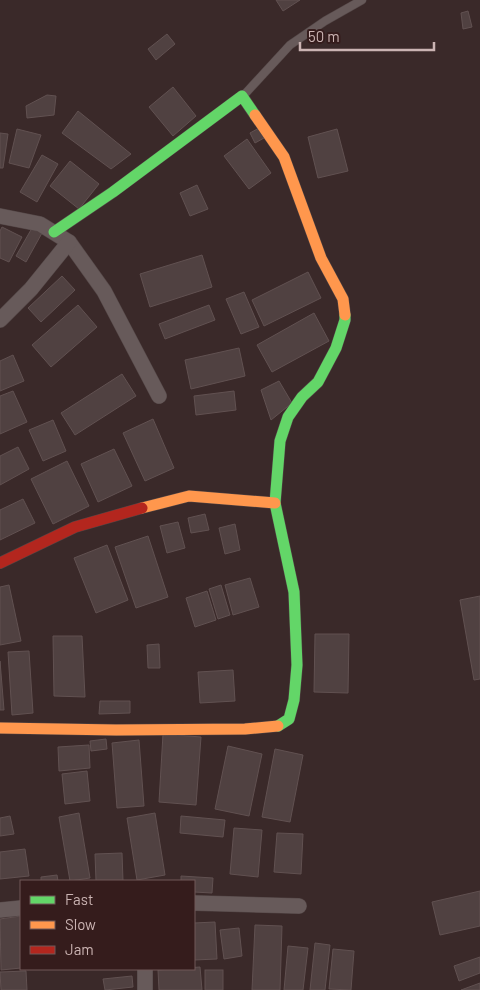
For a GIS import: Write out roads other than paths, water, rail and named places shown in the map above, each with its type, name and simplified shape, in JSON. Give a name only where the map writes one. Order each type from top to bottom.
[{"type":"street","points":[[0,728],[116,730],[245,729],[276,727],[288,719],[294,700],[297,665],[294,592],[275,503],[280,441],[288,417],[302,397],[318,382],[336,348],[346,320],[343,299],[321,258],[284,157],[242,96],[113,192],[54,232]]},
{"type":"street","points":[[0,216],[40,224],[69,242],[104,291],[159,396]]},
{"type":"street","points":[[0,320],[31,289],[69,242]]},
{"type":"street","points":[[0,563],[75,527],[116,514],[189,496],[275,503]]},
{"type":"street","points":[[195,903],[299,906]]},
{"type":"street","points":[[0,910],[20,908]]},
{"type":"street","points":[[145,970],[145,990]]},
{"type":"lane","points":[[242,96],[290,45],[325,21],[362,0]]}]
